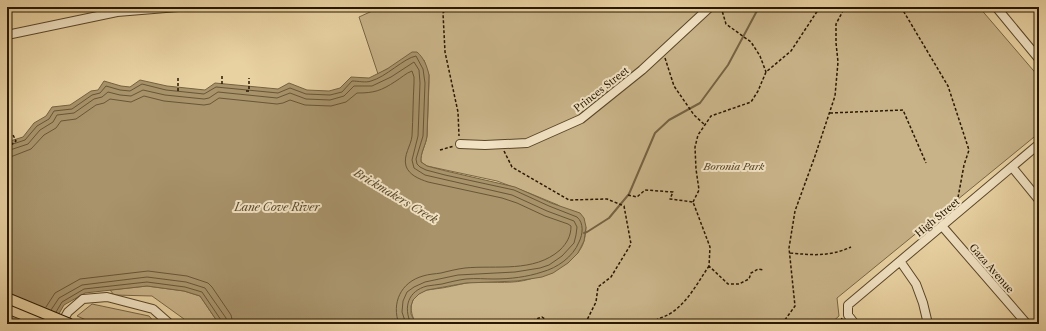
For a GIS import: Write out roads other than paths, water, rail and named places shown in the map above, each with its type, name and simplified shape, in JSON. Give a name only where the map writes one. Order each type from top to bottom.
[{"type":"main road","points":[[7,298],[70,324]]},
{"type":"main road","points":[[7,308],[47,324]]},
{"type":"street","points":[[7,35],[117,12],[178,7]]},
{"type":"street","name":"Princes Street","points":[[460,144],[527,143],[581,119],[642,70],[710,7]]},
{"type":"street","points":[[996,7],[1039,59]]},
{"type":"street","name":"High Street","points":[[855,324],[848,315],[848,305],[1039,144]]},
{"type":"street","points":[[1012,167],[1039,200]]},
{"type":"street","name":"Gaza Avenue","points":[[942,226],[1027,324]]},
{"type":"street","points":[[900,261],[916,284],[928,324]]},
{"type":"street","points":[[61,324],[68,312],[83,299],[107,297],[153,309],[170,324]]},
{"type":"water","name":"Lane Cove River","points":[[412,52],[417,52],[422,57],[429,75],[427,136],[421,155],[421,162],[427,166],[515,187],[551,203],[580,213],[584,218],[586,227],[584,241],[578,253],[568,263],[553,273],[542,277],[517,281],[466,283],[427,290],[419,294],[413,300],[411,306],[411,314],[416,324],[219,324],[200,296],[184,291],[147,286],[85,293],[64,305],[53,324],[7,324],[7,142],[23,137],[34,123],[46,116],[52,107],[70,105],[91,91],[98,90],[104,81],[130,87],[140,80],[167,86],[205,90],[215,83],[278,89],[289,83],[307,90],[329,91],[340,88],[351,77],[369,78],[387,69]]},
{"type":"waterway","name":"Brickmakers Creek","points":[[584,233],[609,218],[629,194],[655,133],[669,120],[700,103],[728,65],[759,7]]},
{"type":"park label","name":"Boronia Park","points":[[734,166]]}]
